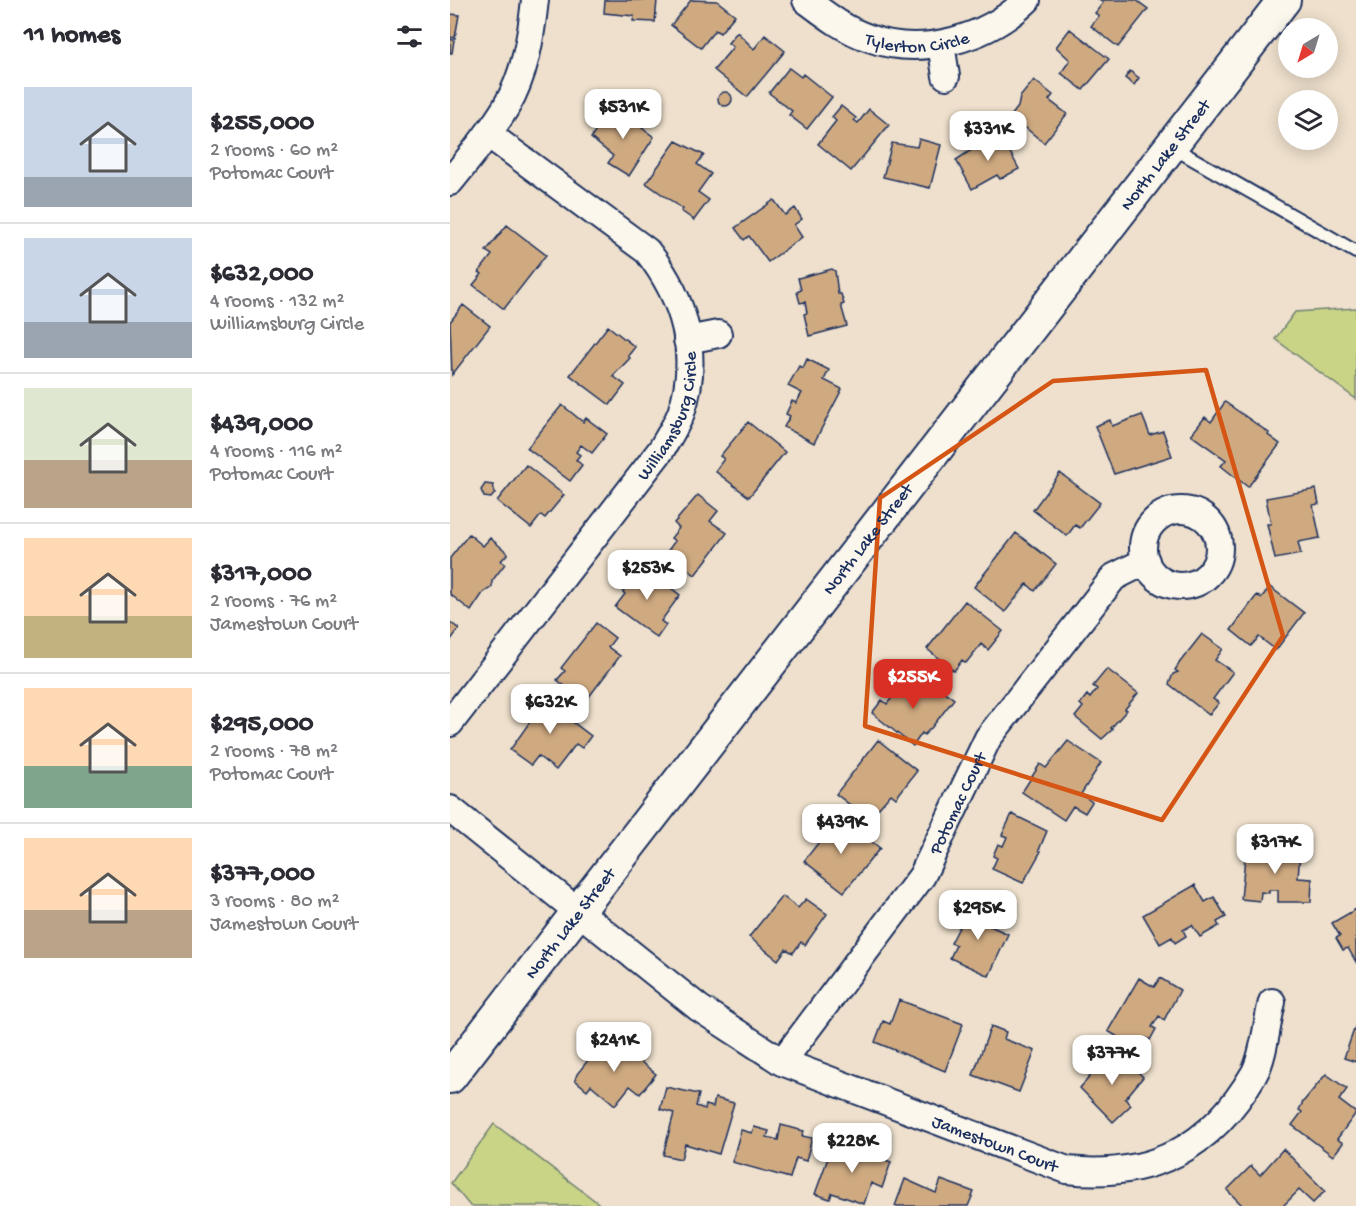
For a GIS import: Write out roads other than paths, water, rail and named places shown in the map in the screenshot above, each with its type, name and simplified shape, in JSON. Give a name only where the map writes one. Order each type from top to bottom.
[{"type":"street","points":[[450,182],[507,106],[521,72],[531,38],[535,0]]},
{"type":"street","name":"Tylerton Circle","points":[[806,0],[836,23],[870,39],[907,46],[941,44],[987,30],[1013,14],[1027,0]]},
{"type":"street","name":"North Lake Street","points":[[450,1077],[1284,0]]},
{"type":"street","points":[[941,44],[946,76]]},
{"type":"street","name":"Williamsburg Circle","points":[[450,723],[661,450],[680,415],[688,385],[687,340],[680,305],[666,276],[647,251],[488,134]]},
{"type":"street","points":[[687,340],[718,334]]},
{"type":"street","name":"Potomac Court","points":[[782,1062],[922,876],[988,738],[1114,577],[1146,561]]},
{"type":"street","name":"Jamestown Court","points":[[450,809],[699,1008],[782,1062],[1067,1170],[1100,1173],[1144,1167],[1180,1153],[1218,1123],[1255,1072],[1272,1002]]},
{"type":"lane","points":[[1171,146],[1356,252]]}]
